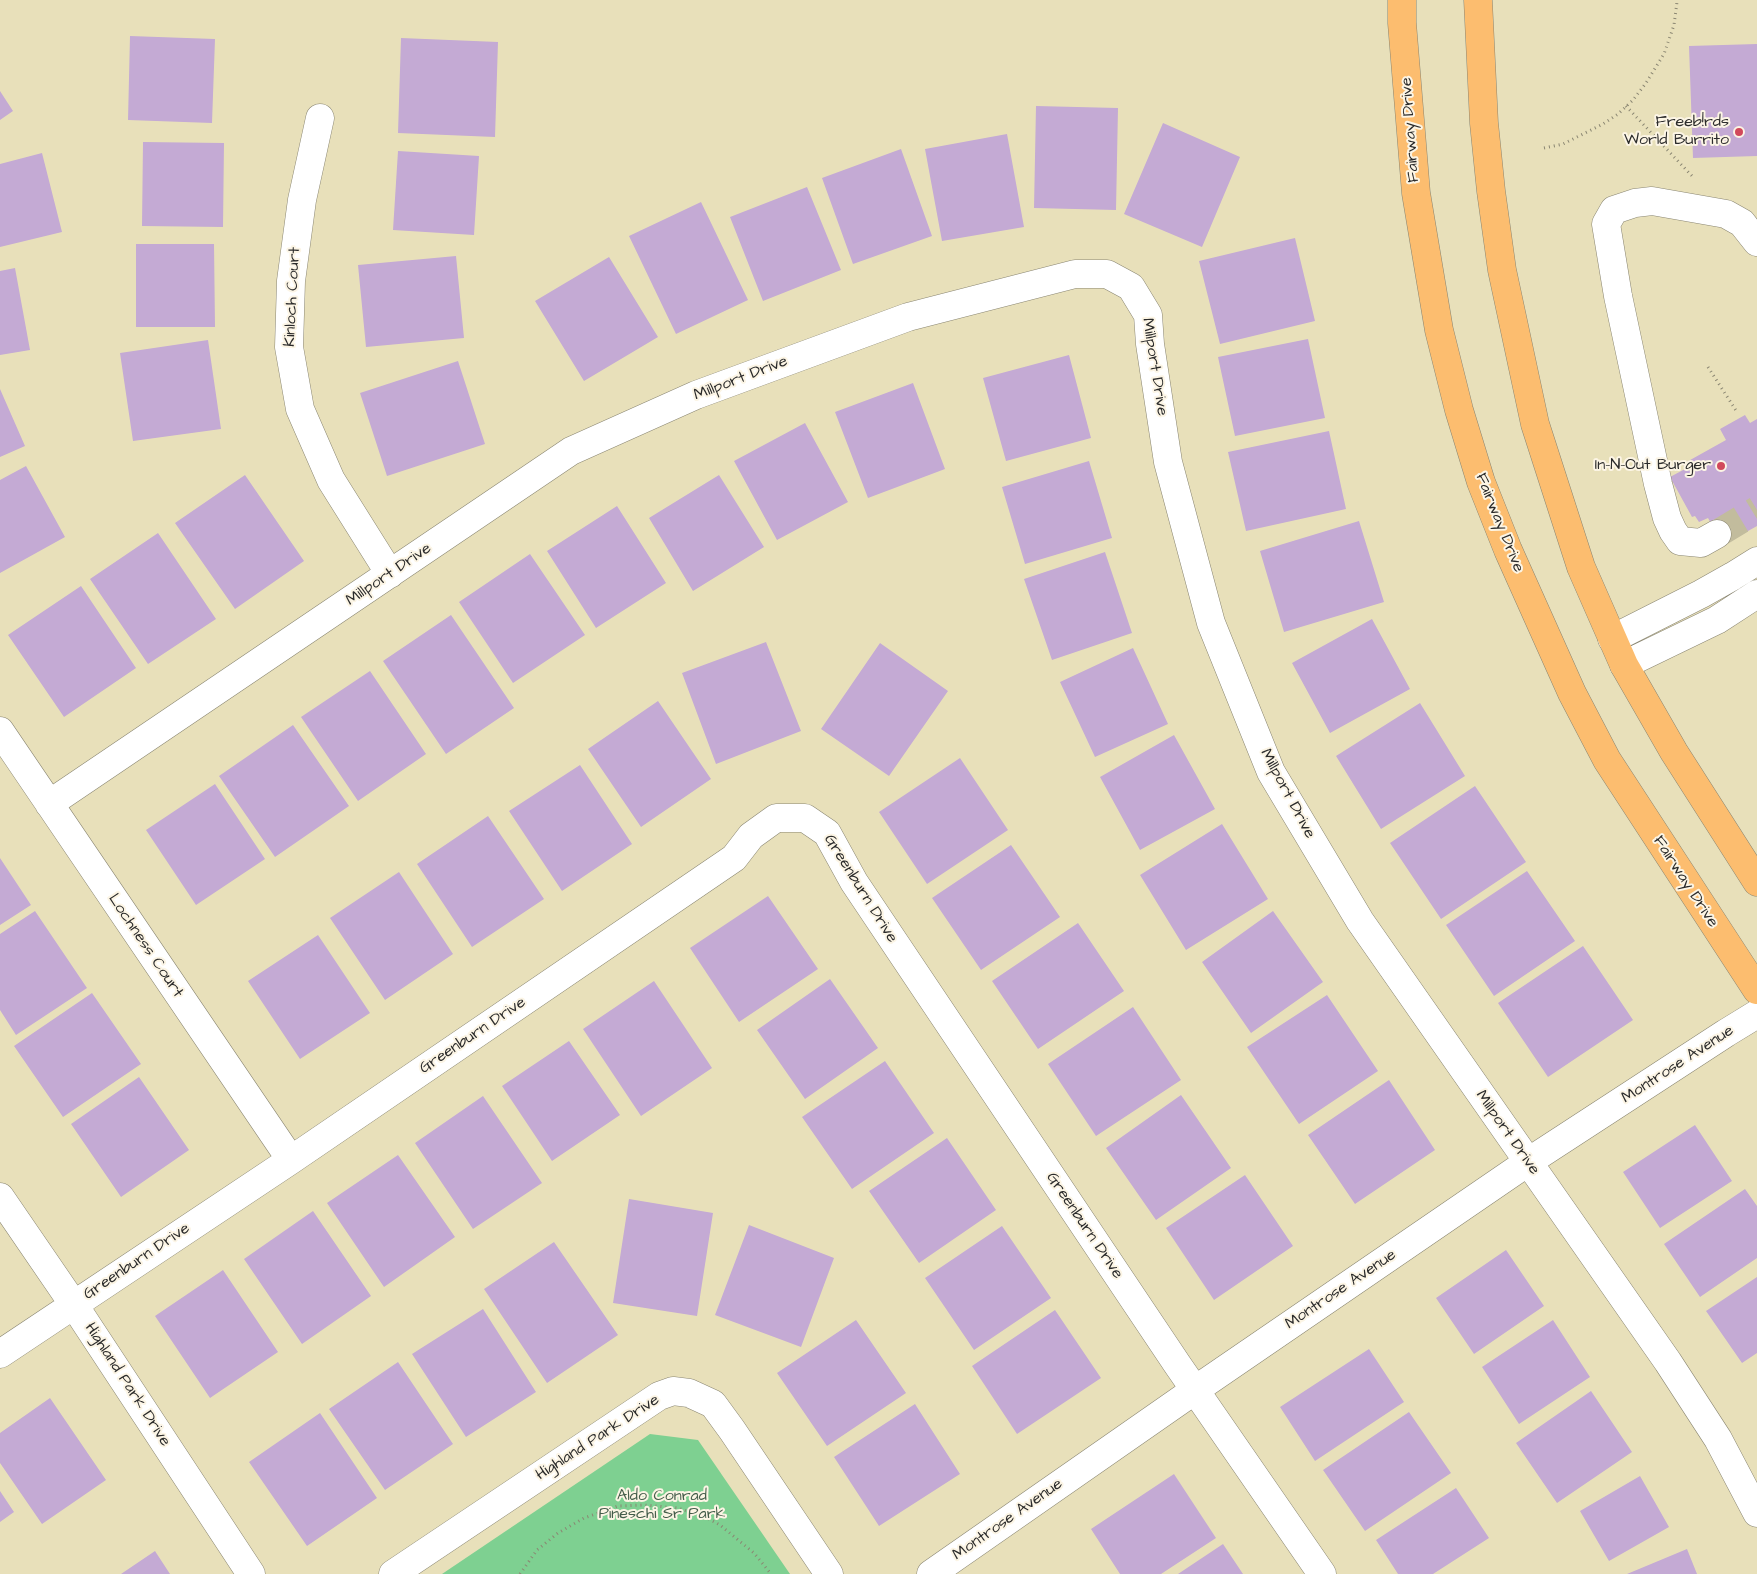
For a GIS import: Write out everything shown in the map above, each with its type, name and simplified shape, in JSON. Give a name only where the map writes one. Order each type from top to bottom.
[{"type":"main road","name":"Fairway Drive","points":[[1402,0],[1402,23],[1416,192],[1439,330],[1459,410],[1481,482],[1508,550],[1572,693],[1607,760],[1757,990]]},
{"type":"main road","points":[[1478,0],[1486,142],[1502,270],[1535,424],[1581,566],[1624,665],[1674,752],[1757,882]]},
{"type":"street","name":"Kinloch Court","points":[[320,118],[302,200],[292,280],[289,347],[300,409],[331,480],[390,574]]},
{"type":"street","points":[[1717,534],[1701,543],[1680,541],[1667,518],[1618,296],[1606,224],[1614,210],[1635,203],[1652,201],[1726,214],[1742,223],[1757,242]]},
{"type":"street","name":"Millport Drive","points":[[48,804],[572,451],[696,395],[908,317],[1075,274],[1107,274],[1130,287],[1148,315],[1150,344],[1168,462],[1211,623],[1271,772],[1360,921],[1673,1370],[1718,1439],[1757,1513]]},
{"type":"street","points":[[1612,639],[1709,590],[1757,561]]},
{"type":"street","points":[[1624,665],[1717,620],[1757,594]]},
{"type":"street","name":"Lochness Court","points":[[0,731],[291,1160]]},
{"type":"street","name":"Greenburn Drive","points":[[0,1354],[291,1160],[734,858],[751,836],[776,818],[805,818],[827,833],[854,882],[1195,1390],[1322,1574]]},
{"type":"street","name":"Montrose Avenue","points":[[931,1574],[1528,1162],[1757,1014]]},
{"type":"street","name":"Highland Park Drive","points":[[0,1197],[74,1305],[252,1574]]},
{"type":"street","name":"Highland Park Drive","points":[[393,1574],[651,1401],[673,1391],[689,1393],[713,1404],[829,1574]]},
{"type":"path","points":[[1544,148],[1563,144],[1578,138],[1603,124],[1626,106],[1646,83],[1664,54],[1674,25],[1677,2]]},
{"type":"path","points":[[1626,106],[1697,181]]},
{"type":"path","points":[[1708,366],[1736,412]]},
{"type":"path","points":[[520,1574],[541,1546],[558,1533],[584,1518],[618,1506],[644,1504],[678,1508],[707,1518],[720,1525],[754,1553],[771,1574]]},
{"type":"green space","name":"Aldo Conrad Pineschi Sr Park","points":[[650,1434],[698,1440],[790,1574],[442,1574]]},
{"type":"building","points":[[130,36],[215,39],[212,123],[128,120]]},
{"type":"building","points":[[401,38],[498,42],[495,137],[398,133]]},
{"type":"building","points":[[1757,44],[1757,156],[1693,158],[1689,46]]},
{"type":"building","points":[[0,91],[13,111],[0,120]]},
{"type":"building","points":[[1036,106],[1118,108],[1116,210],[1034,208]]},
{"type":"building","points":[[1163,123],[1240,157],[1202,247],[1124,214]]},
{"type":"building","points":[[1007,134],[1024,227],[942,241],[925,149]]},
{"type":"building","points":[[143,142],[224,143],[223,227],[142,226]]},
{"type":"building","points":[[901,149],[932,236],[853,264],[822,178]]},
{"type":"building","points":[[398,151],[479,156],[474,235],[393,230]]},
{"type":"building","points":[[42,153],[62,232],[0,247],[0,164]]},
{"type":"building","points":[[807,187],[841,270],[763,301],[730,217]]},
{"type":"building","points":[[701,202],[748,300],[676,334],[629,236]]},
{"type":"building","points":[[1295,238],[1315,321],[1220,344],[1199,261]]},
{"type":"building","points":[[136,244],[214,244],[215,327],[136,327]]},
{"type":"building","points":[[456,256],[464,338],[366,347],[358,265]]},
{"type":"building","points":[[609,257],[658,337],[584,381],[535,301]]},
{"type":"building","points":[[15,268],[30,350],[0,355],[0,271]]},
{"type":"building","points":[[1308,339],[1325,418],[1235,436],[1218,357]]},
{"type":"building","points":[[208,340],[221,429],[133,441],[120,353]]},
{"type":"building","points":[[1069,355],[1091,438],[1006,461],[983,378]]},
{"type":"building","points":[[458,361],[485,444],[387,476],[360,393]]},
{"type":"building","points":[[913,383],[945,469],[868,498],[835,412]]},
{"type":"building","points":[[0,389],[25,446],[0,457]]},
{"type":"building","name":"In-N-Out Burger","points":[[1745,415],[1750,423],[1757,419],[1757,526],[1723,545],[1708,518],[1699,522],[1695,516],[1692,517],[1670,477],[1685,469],[1683,464],[1726,440],[1720,429]]},
{"type":"building","points":[[805,423],[848,502],[777,540],[734,461]]},
{"type":"building","points":[[1329,431],[1346,509],[1246,531],[1228,452]]},
{"type":"building","points":[[1089,461],[1112,538],[1025,564],[1002,487]]},
{"type":"building","points":[[26,466],[65,537],[0,573],[0,480]]},
{"type":"building","points":[[245,475],[304,561],[235,609],[175,523]]},
{"type":"building","points":[[719,475],[764,547],[693,591],[649,518]]},
{"type":"building","points":[[617,506],[666,583],[596,628],[547,551]]},
{"type":"building","points":[[1359,521],[1384,602],[1284,632],[1260,551]]},
{"type":"building","points":[[158,533],[216,619],[148,664],[90,579]]},
{"type":"building","points":[[1105,552],[1132,633],[1052,660],[1024,579]]},
{"type":"building","points":[[530,554],[585,635],[513,683],[459,602]]},
{"type":"building","points":[[81,586],[136,668],[64,717],[8,635]]},
{"type":"building","points":[[451,615],[514,708],[446,754],[383,661]]},
{"type":"building","points":[[1372,619],[1410,689],[1330,733],[1292,663]]},
{"type":"building","points":[[766,642],[801,731],[716,764],[682,673]]},
{"type":"building","points":[[880,643],[948,691],[889,776],[821,729]]},
{"type":"building","points":[[1133,648],[1168,724],[1095,757],[1060,682]]},
{"type":"building","points":[[370,671],[426,754],[358,801],[301,717]]},
{"type":"building","points":[[658,701],[711,779],[641,827],[588,749]]},
{"type":"building","points":[[1420,703],[1465,776],[1381,829],[1336,756]]},
{"type":"building","points":[[293,725],[349,806],[275,857],[219,776]]},
{"type":"building","points":[[1174,735],[1215,809],[1140,850],[1100,777]]},
{"type":"building","points":[[960,758],[1008,830],[927,884],[879,812]]},
{"type":"building","points":[[580,765],[632,844],[562,891],[509,811]]},
{"type":"building","points":[[215,784],[265,859],[196,905],[146,830]]},
{"type":"building","points":[[1475,786],[1526,862],[1441,919],[1390,843]]},
{"type":"building","points":[[488,816],[544,899],[472,947],[417,864]]},
{"type":"building","points":[[1222,824],[1268,899],[1186,950],[1140,875]]},
{"type":"building","points":[[1011,845],[1060,917],[981,970],[932,898]]},
{"type":"building","points":[[0,858],[31,905],[0,925]]},
{"type":"building","points":[[1527,871],[1575,941],[1494,996],[1446,925]]},
{"type":"building","points":[[399,872],[453,954],[385,1000],[330,918]]},
{"type":"building","points":[[768,896],[818,969],[739,1022],[690,948]]},
{"type":"building","points":[[35,911],[87,988],[16,1035],[0,1010],[0,934]]},
{"type":"building","points":[[1273,911],[1323,982],[1251,1033],[1202,962]]},
{"type":"building","points":[[1078,923],[1124,991],[1038,1049],[992,981]]},
{"type":"building","points":[[318,935],[370,1013],[300,1059],[248,981]]},
{"type":"building","points":[[1583,946],[1633,1020],[1548,1077],[1498,1003]]},
{"type":"building","points":[[830,979],[878,1048],[805,1099],[757,1030]]},
{"type":"building","points":[[654,981],[712,1068],[641,1116],[583,1029]]},
{"type":"building","points":[[92,993],[141,1064],[63,1117],[14,1046]]},
{"type":"building","points":[[1327,995],[1378,1071],[1299,1124],[1247,1047]]},
{"type":"building","points":[[1133,1007],[1181,1080],[1096,1136],[1048,1064]]},
{"type":"building","points":[[569,1041],[620,1115],[552,1161],[502,1086]]},
{"type":"building","points":[[885,1061],[934,1133],[852,1189],[802,1117]]},
{"type":"building","points":[[139,1077],[189,1150],[121,1197],[71,1124]]},
{"type":"building","points":[[1389,1080],[1435,1150],[1355,1204],[1308,1135]]},
{"type":"building","points":[[1181,1095],[1231,1168],[1156,1220],[1106,1148]]},
{"type":"building","points":[[483,1096],[542,1183],[473,1229],[415,1143]]},
{"type":"building","points":[[1695,1125],[1732,1181],[1660,1228],[1623,1172]]},
{"type":"building","points":[[947,1138],[996,1210],[919,1263],[869,1191]]},
{"type":"building","points":[[398,1155],[455,1237],[384,1287],[327,1203]]},
{"type":"building","points":[[1245,1175],[1293,1246],[1214,1300],[1166,1228]]},
{"type":"building","points":[[1745,1189],[1757,1206],[1757,1258],[1700,1297],[1664,1244]]},
{"type":"building","points":[[629,1199],[713,1213],[697,1316],[613,1303]]},
{"type":"building","points":[[313,1211],[371,1296],[302,1344],[244,1259]]},
{"type":"building","points":[[749,1225],[834,1258],[801,1347],[715,1315]]},
{"type":"building","points":[[1002,1226],[1051,1298],[974,1350],[925,1278]]},
{"type":"building","points":[[554,1242],[618,1335],[547,1383],[484,1289]]},
{"type":"building","points":[[1506,1250],[1544,1306],[1474,1354],[1436,1298]]},
{"type":"building","points":[[223,1270],[278,1352],[210,1398],[155,1316]]},
{"type":"building","points":[[1757,1277],[1757,1353],[1742,1363],[1706,1311]]},
{"type":"building","points":[[483,1309],[536,1392],[466,1437],[412,1354]]},
{"type":"building","points":[[1055,1310],[1101,1378],[1017,1434],[972,1366]]},
{"type":"building","points":[[856,1320],[906,1393],[827,1446],[777,1373]]},
{"type":"building","points":[[1553,1320],[1590,1377],[1519,1424],[1482,1367]]},
{"type":"building","points":[[1369,1349],[1404,1402],[1315,1461],[1280,1407]]},
{"type":"building","points":[[398,1362],[453,1444],[385,1490],[329,1409]]},
{"type":"building","points":[[1591,1391],[1632,1452],[1557,1503],[1516,1443]]},
{"type":"building","points":[[50,1398],[106,1480],[42,1524],[0,1463],[0,1433]]},
{"type":"building","points":[[915,1404],[960,1474],[879,1526],[834,1457]]},
{"type":"building","points":[[1409,1412],[1451,1473],[1365,1531],[1323,1470]]},
{"type":"building","points":[[320,1413],[377,1498],[307,1546],[249,1462]]},
{"type":"building","points":[[1174,1474],[1216,1538],[1161,1574],[1120,1574],[1091,1529]]},
{"type":"building","points":[[1640,1476],[1669,1527],[1609,1561],[1580,1511]]},
{"type":"building","points":[[1456,1488],[1489,1538],[1433,1574],[1398,1574],[1376,1540]]},
{"type":"building","points":[[0,1491],[14,1512],[0,1522]]},
{"type":"building","points":[[1223,1544],[1243,1574],[1178,1574]]},
{"type":"building","points":[[1687,1549],[1697,1574],[1627,1574]]},
{"type":"building","points":[[155,1551],[170,1574],[121,1574]]},
{"type":"tunnel","points":[[1717,534],[1757,510]]},
{"type":"place","name":"Freeb!rds World Burrito","points":[[1739,132]]},
{"type":"place","name":"In-N-Out Burger","points":[[1721,466]]}]
